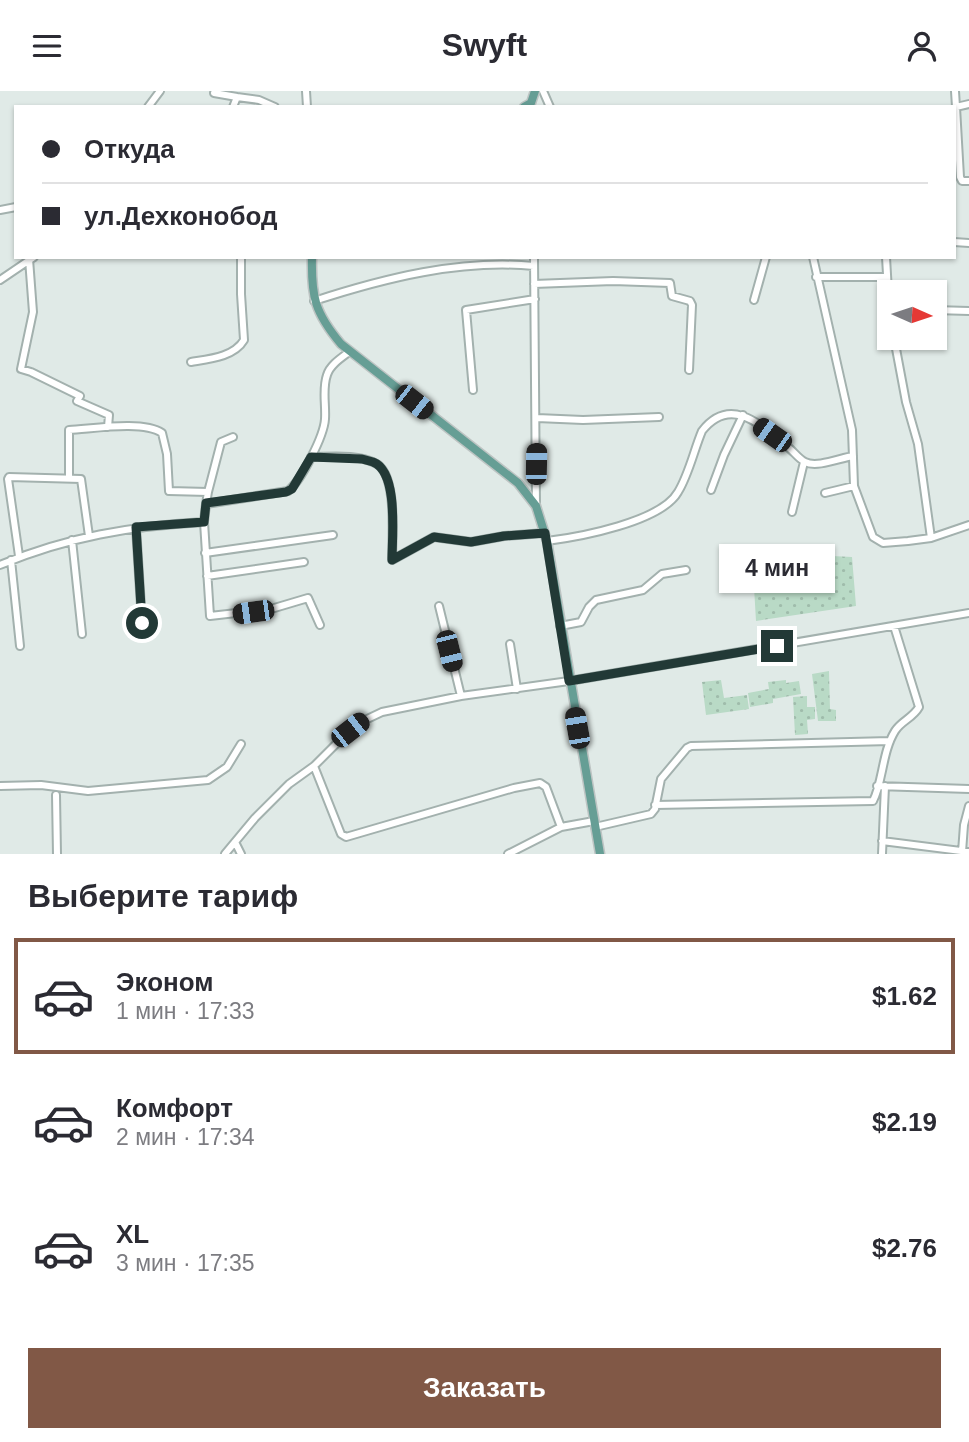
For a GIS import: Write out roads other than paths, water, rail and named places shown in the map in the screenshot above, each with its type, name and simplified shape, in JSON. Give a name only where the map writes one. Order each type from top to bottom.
[{"type":"main road","points":[[312,259],[314,301],[323,321],[349,352],[518,483],[536,506],[546,537],[600,854]]},
{"type":"street","points":[[956,91],[960,177],[962,181],[969,181]]},
{"type":"street","points":[[214,93],[237,97],[252,95],[271,105]]},
{"type":"street","points":[[234,105],[237,97]]},
{"type":"street","points":[[956,107],[969,104]]},
{"type":"street","points":[[0,280],[30,259]]},
{"type":"street","points":[[31,259],[33,312],[21,369],[71,391],[79,397],[77,401],[109,415],[108,428]]},
{"type":"street","points":[[191,362],[216,358],[242,345],[242,259]]},
{"type":"street","points":[[534,259],[536,506]]},
{"type":"street","points":[[754,300],[765,259]]},
{"type":"street","points":[[813,259],[852,430],[854,486],[875,540],[883,543],[931,538],[969,524]]},
{"type":"street","points":[[886,259],[887,280]]},
{"type":"street","points":[[314,301],[374,282],[481,264],[534,266]]},
{"type":"street","points":[[816,277],[887,277]]},
{"type":"street","points":[[534,284],[637,280],[670,283],[672,296],[690,301],[692,305],[689,370]]},
{"type":"street","points":[[473,390],[466,310],[535,299]]},
{"type":"street","points":[[947,310],[969,311]]},
{"type":"street","points":[[896,350],[906,402],[918,444],[931,538]]},
{"type":"street","points":[[206,503],[288,491],[295,484],[311,457],[325,423],[324,392],[327,373],[349,352]]},
{"type":"street","points":[[311,457],[362,459],[381,467],[390,484],[392,560],[434,537],[471,542],[504,536],[546,537],[598,533],[640,518],[672,499],[680,487],[705,427],[726,413],[743,415],[804,462],[816,464],[853,456]]},
{"type":"street","points":[[711,490],[743,415]]},
{"type":"street","points":[[537,418],[583,420],[659,417]]},
{"type":"street","points":[[69,477],[69,430],[134,427],[158,430],[164,440],[167,454],[167,491],[208,492]]},
{"type":"street","points":[[233,437],[221,442],[206,503],[205,552],[210,616],[271,609],[308,598],[320,625]]},
{"type":"street","points":[[792,512],[804,462]]},
{"type":"street","points":[[19,557],[8,479],[12,477],[69,477],[82,481],[89,536]]},
{"type":"street","points":[[825,493],[854,486]]},
{"type":"street","points":[[0,565],[89,536],[136,527],[204,522]]},
{"type":"street","points":[[136,527],[142,623]]},
{"type":"street","points":[[205,552],[333,535]]},
{"type":"street","points":[[72,540],[82,634]]},
{"type":"street","points":[[11,560],[20,646]]},
{"type":"street","points":[[207,576],[304,562]]},
{"type":"street","points":[[560,626],[581,622],[596,600],[643,590],[662,574],[686,570]]},
{"type":"street","points":[[439,606],[461,696]]},
{"type":"street","points":[[225,854],[271,800],[314,766],[350,730],[373,715],[461,696],[569,681],[969,613]]},
{"type":"street","points":[[882,854],[881,786],[890,741],[897,727],[919,707],[894,627]]},
{"type":"street","points":[[510,644],[517,689]]},
{"type":"street","points":[[508,854],[561,827],[652,814],[661,779],[691,746],[890,741]]},
{"type":"street","points":[[0,786],[41,785],[88,791],[213,779],[227,767],[241,744]]},
{"type":"street","points":[[314,766],[341,834],[346,837],[514,788],[540,783],[546,787],[561,827]]},
{"type":"street","points":[[881,786],[969,789]]},
{"type":"street","points":[[655,805],[870,802],[881,786]]},
{"type":"street","points":[[56,795],[57,854]]},
{"type":"street","points":[[882,841],[964,852],[964,825],[969,806]]},
{"type":"street","points":[[234,842],[242,854]]},
{"type":"street","points":[[525,844],[526,854]]}]
